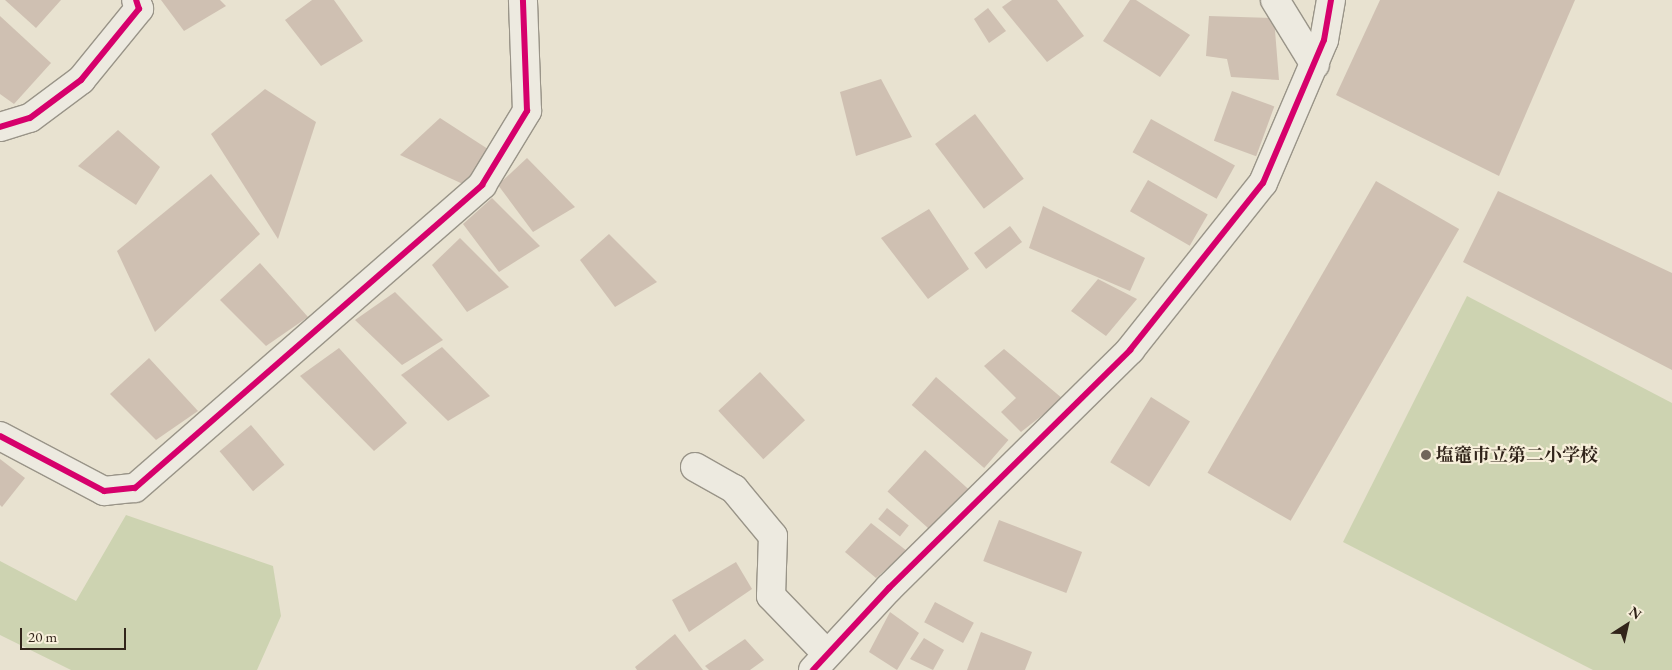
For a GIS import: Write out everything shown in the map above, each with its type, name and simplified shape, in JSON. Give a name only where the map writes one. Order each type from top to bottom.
[{"type":"street","points":[[0,127],[30,118],[81,80],[139,9],[136,0]]},
{"type":"street","points":[[0,436],[104,491],[135,488],[482,185],[527,111],[524,0]]},
{"type":"street","points":[[1275,0],[1314,65]]},
{"type":"street","points":[[695,468],[734,489],[774,536],[771,596],[819,662],[1130,350],[1262,183],[1324,40],[1331,0]]},
{"type":"green space","points":[[1467,296],[1672,403],[1672,670],[1593,670],[1343,542]]},
{"type":"green space","points":[[126,515],[273,566],[281,616],[257,670],[71,670],[0,635],[0,561],[76,601]]},
{"type":"building","points":[[5,0],[61,0],[36,28]]},
{"type":"building","points":[[161,0],[220,0],[226,6],[184,31]]},
{"type":"building","points":[[312,0],[334,0],[363,41],[321,66],[285,20]]},
{"type":"building","points":[[1012,0],[1057,0],[1084,36],[1047,62],[1002,7]]},
{"type":"building","points":[[1130,0],[1136,0],[1190,35],[1160,77],[1103,41]]},
{"type":"building","points":[[1380,0],[1575,0],[1499,176],[1336,95]]},
{"type":"building","points":[[988,8],[1006,31],[989,43],[974,19]]},
{"type":"building","points":[[0,16],[51,63],[14,104],[0,94]]},
{"type":"building","points":[[1209,16],[1274,18],[1279,80],[1231,77],[1227,59],[1206,56]]},
{"type":"building","points":[[881,79],[912,137],[856,156],[840,92]]},
{"type":"building","points":[[265,89],[316,122],[278,239],[211,134]]},
{"type":"building","points":[[1232,91],[1274,106],[1256,156],[1214,141]]},
{"type":"building","points":[[975,114],[1024,179],[984,209],[935,144]]},
{"type":"building","points":[[440,118],[491,151],[465,185],[400,155]]},
{"type":"building","points":[[1151,119],[1235,166],[1217,199],[1133,152]]},
{"type":"building","points":[[118,130],[160,167],[136,205],[78,166]]},
{"type":"building","points":[[527,158],[575,207],[533,232],[498,185]]},
{"type":"building","points":[[211,174],[260,234],[155,332],[117,251]]},
{"type":"building","points":[[1148,180],[1208,214],[1190,246],[1130,211]]},
{"type":"building","points":[[1376,181],[1459,229],[1291,521],[1208,473]]},
{"type":"building","points":[[1498,191],[1672,273],[1672,370],[1463,262]]},
{"type":"building","points":[[492,198],[540,246],[499,272],[463,224]]},
{"type":"building","points":[[1043,206],[1145,258],[1130,291],[1029,248]]},
{"type":"building","points":[[929,209],[969,269],[928,299],[881,238]]},
{"type":"building","points":[[1010,226],[1022,242],[986,269],[974,253]]},
{"type":"building","points":[[609,234],[657,282],[615,307],[580,260]]},
{"type":"building","points":[[460,238],[509,287],[467,312],[432,265]]},
{"type":"building","points":[[260,263],[308,317],[266,346],[220,300]]},
{"type":"building","points":[[1098,279],[1137,299],[1106,336],[1071,311]]},
{"type":"building","points":[[395,292],[443,340],[402,365],[355,320]]},
{"type":"building","points":[[442,347],[490,396],[448,421],[401,375]]},
{"type":"building","points":[[339,348],[407,423],[374,451],[300,376]]},
{"type":"building","points":[[1004,349],[1063,399],[1021,432],[1001,412],[1016,398],[984,366]]},
{"type":"building","points":[[149,358],[198,411],[156,440],[110,394]]},
{"type":"building","points":[[760,372],[805,420],[763,459],[718,411]]},
{"type":"building","points":[[936,377],[1008,440],[984,468],[912,405]]},
{"type":"building","points":[[1151,397],[1190,421],[1149,487],[1110,462]]},
{"type":"building","points":[[251,425],[284,465],[253,491],[220,451]]},
{"type":"building","points":[[925,450],[971,491],[934,533],[888,492]]},
{"type":"building","points":[[0,459],[25,478],[2,507],[0,505]]},
{"type":"building","points":[[887,508],[909,526],[900,537],[878,519]]},
{"type":"building","points":[[999,520],[1082,552],[1066,593],[983,561]]},
{"type":"building","points":[[871,523],[907,551],[876,578],[845,552]]},
{"type":"building","points":[[736,562],[752,589],[689,632],[672,600]]},
{"type":"building","points":[[935,602],[974,623],[963,643],[924,622]]},
{"type":"building","points":[[890,612],[919,633],[897,670],[869,652]]},
{"type":"building","points":[[981,632],[1032,652],[1025,670],[967,670]]},
{"type":"building","points":[[675,634],[703,670],[637,670],[635,667]]},
{"type":"building","points":[[924,638],[944,650],[933,670],[910,659]]},
{"type":"building","points":[[745,639],[764,660],[750,670],[709,670],[705,666]]},
{"type":"cycle path","points":[[0,127],[30,118],[81,80],[139,9],[136,0]]},
{"type":"cycle path","points":[[0,436],[104,491],[135,488],[482,185],[527,111],[523,0]]},
{"type":"cycle path","points":[[813,670],[889,588],[1130,350],[1263,183],[1324,40],[1331,0]]},
{"type":"place","name":"塩竈市立第二小学校","points":[[1426,455]]}]
